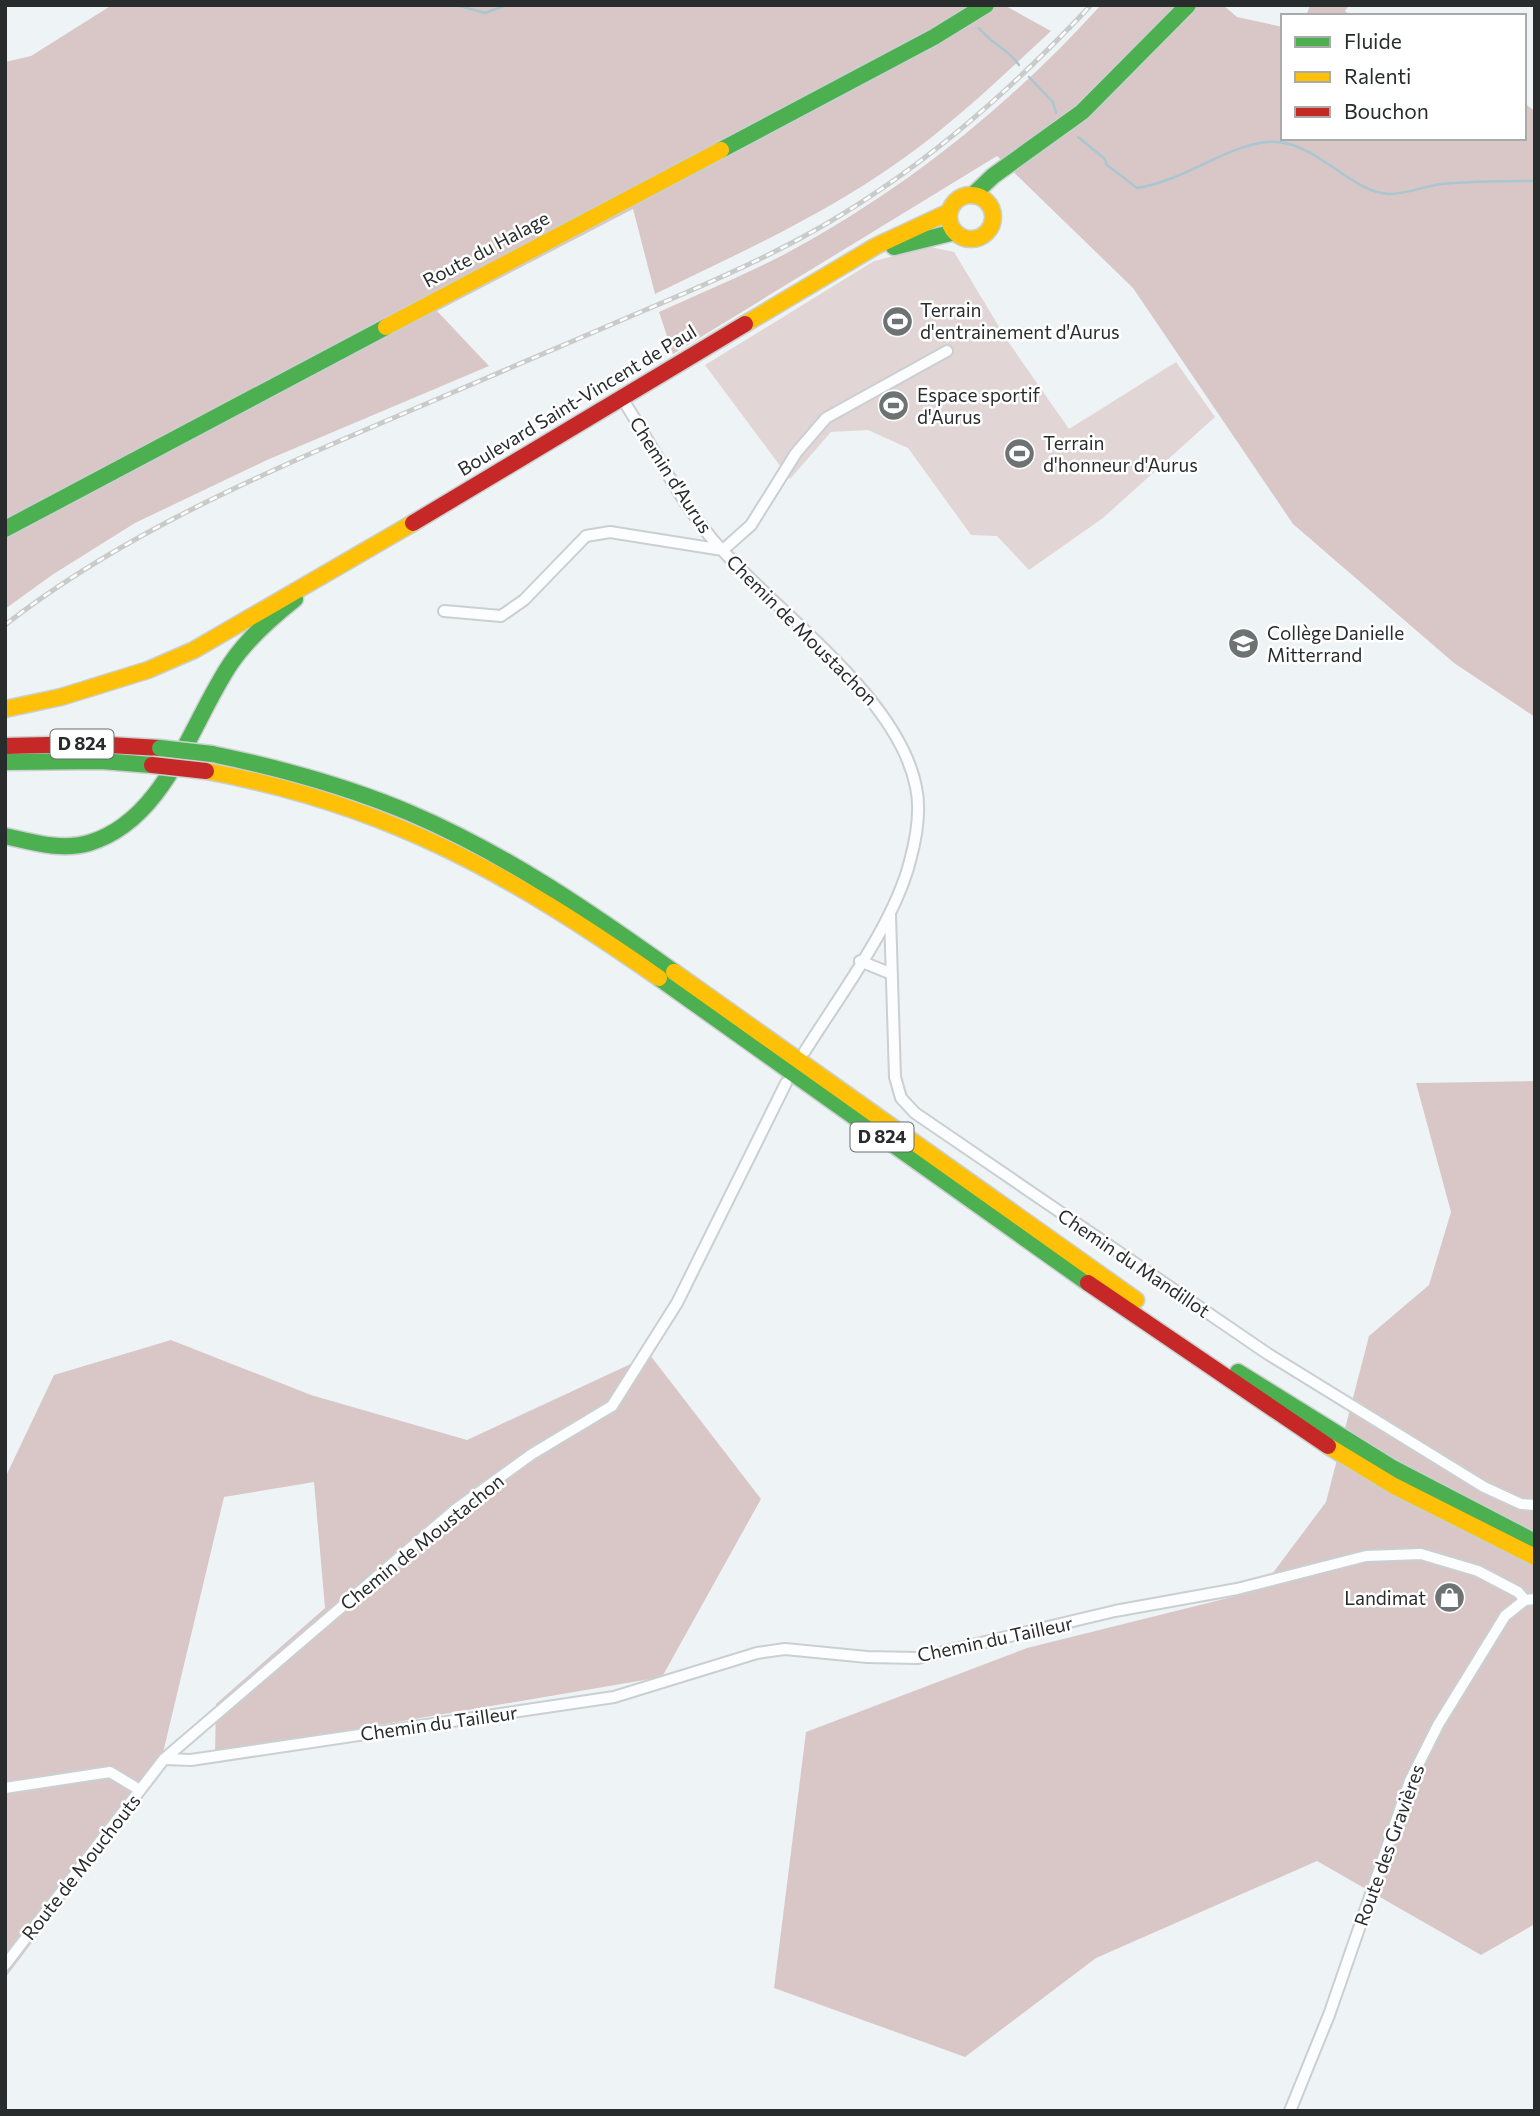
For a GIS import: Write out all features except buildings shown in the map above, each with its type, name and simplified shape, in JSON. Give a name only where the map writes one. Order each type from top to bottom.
[{"type":"main road","name":"Route du Halage","points":[[5,529],[934,37],[986,5]]},
{"type":"main road","points":[[1005,170],[989,204],[993,218],[988,232],[975,239],[955,232],[949,212],[958,199],[973,195],[993,176],[1005,170],[1082,112],[1188,5]]},
{"type":"main road","points":[[973,195],[989,204]]},
{"type":"main road","name":"Boulevard Saint-Vincent de Paul","points":[[316,581],[876,246],[949,212]]},
{"type":"main road","name":"Boulevard Saint-Vincent de Paul","points":[[861,256],[955,232]]},
{"type":"main road","points":[[5,709],[61,697],[148,670],[194,650],[268,605],[316,581]]},
{"type":"main road","points":[[5,836],[37,845],[68,847],[92,842],[133,820],[155,795],[240,651],[264,624],[316,581]]},
{"type":"main road","name":"D 824","points":[[5,746],[92,744],[212,754],[296,772],[377,797],[449,829],[508,860],[591,913],[1217,1358],[1391,1467],[1535,1542]]},
{"type":"main road","name":"D 824","points":[[5,762],[102,761],[206,771],[251,779],[346,805],[415,831],[494,871],[626,957],[1293,1424],[1394,1486],[1535,1557]]},
{"type":"street","points":[[444,611],[501,616],[524,600],[586,536],[610,532],[668,544],[723,550],[751,525],[796,453],[826,418],[947,351]]},
{"type":"street","name":"Chemin d'Aurus","points":[[621,397],[678,488],[723,550]]},
{"type":"street","name":"Chemin de Moustachon","points":[[723,550],[879,707],[904,752],[916,785],[916,825],[902,889],[890,915],[806,1051]]},
{"type":"street","name":"Chemin du Mandillot","points":[[890,915],[895,1077],[901,1098],[915,1113],[1268,1354],[1484,1487],[1521,1504],[1535,1505]]},
{"type":"street","points":[[860,961],[892,974]]},
{"type":"street","name":"Chemin de Moustachon","points":[[156,1769],[164,1759],[456,1509],[532,1454],[612,1406],[677,1303],[786,1083]]},
{"type":"street","name":"Chemin du Tailleur","points":[[164,1759],[191,1760],[614,1697],[731,1660],[785,1649],[867,1657],[918,1658],[1115,1611],[1237,1589],[1366,1556],[1421,1554],[1478,1571],[1530,1599]]},
{"type":"street","name":"Route des Gravières","points":[[1290,2111],[1329,2015],[1410,1781],[1438,1725],[1505,1616],[1530,1599]]},
{"type":"street","name":"Route de Mouchouts","points":[[5,1965],[156,1769]]},
{"type":"street","points":[[5,1788],[110,1772],[140,1790]]},
{"type":"shaded area","points":[[112,5],[1004,5],[1051,31],[919,147],[857,190],[791,227],[655,294],[633,209],[437,311],[489,366],[267,460],[135,523],[52,575],[5,609],[5,62],[31,56]]},
{"type":"shaded area","points":[[1101,5],[1223,5],[1237,17],[1281,27],[1281,140],[1526,140],[1526,104],[1535,111],[1535,717],[1454,663],[1293,524],[1133,288],[997,156],[673,354],[659,312],[785,254],[872,202],[954,143],[993,111]]},
{"type":"shaded area","points":[[1310,5],[1349,5],[1345,11],[1349,14],[1307,14]]},
{"type":"shaded area","name":"Espace sportif d'Aurus","points":[[930,247],[954,252],[1007,340],[1069,429],[1176,362],[1215,417],[1103,518],[1029,570],[997,536],[971,535],[908,448],[868,430],[831,432],[790,479],[705,365],[874,261]]},
{"type":"shaded area","points":[[1535,1081],[1535,1924],[1481,1955],[1317,1861],[1096,1958],[965,2057],[774,1988],[806,1732],[1027,1648],[1260,1590],[1326,1502],[1369,1336],[1429,1285],[1451,1212],[1416,1083]]},
{"type":"shaded area","points":[[171,1340],[311,1395],[467,1440],[650,1355],[761,1499],[662,1677],[215,1753],[216,1704],[325,1608],[314,1482],[224,1497],[157,1778],[5,1978],[5,1478],[54,1375]]},
{"type":"waterway","points":[[456,5],[485,13],[506,5]]},
{"type":"waterway","points":[[979,28],[1019,65]]},
{"type":"waterway","points":[[1029,77],[1053,102],[1056,113]]},
{"type":"waterway","points":[[1078,137],[1105,159],[1107,165],[1137,188],[1172,178],[1237,149],[1268,142],[1301,148],[1360,185],[1389,194],[1442,184],[1534,181]]},
{"type":"railway","points":[[5,625],[83,571],[208,501],[337,442],[750,264],[801,238],[881,189],[956,133],[1059,39],[1091,5]]},
{"type":"traffic: fast","points":[[721,150],[934,37],[986,5]]},
{"type":"traffic: fast","points":[[973,195],[993,176],[1082,112],[1188,5]]},
{"type":"traffic: fast","points":[[894,247],[955,232]]},
{"type":"traffic: fast","points":[[5,529],[386,327]]},
{"type":"traffic: fast","points":[[5,836],[47,845],[68,846],[89,843],[116,831],[138,813],[157,791],[174,766],[231,663],[260,629],[295,599]]},
{"type":"traffic: fast","points":[[160,748],[212,754]]},
{"type":"traffic: fast","points":[[212,754],[337,786],[386,803],[445,829],[547,885],[674,972]]},
{"type":"traffic: fast","points":[[5,762],[101,761],[152,765]]},
{"type":"traffic: fast","points":[[659,978],[1088,1283]]},
{"type":"traffic: fast","points":[[1238,1372],[1391,1467],[1535,1542]]},
{"type":"traffic: slow","points":[[386,327],[721,150]]},
{"type":"traffic: slow","points":[[971,195],[987,201],[993,217],[987,233],[971,239],[955,233],[949,217],[955,201],[971,195]]},
{"type":"traffic: slow","points":[[745,324],[876,246],[949,212]]},
{"type":"traffic: slow","points":[[5,709],[61,697],[148,670],[194,650],[413,523]]},
{"type":"traffic: slow","points":[[206,771],[271,785],[332,803],[390,824],[444,848],[551,906],[659,978]]},
{"type":"traffic: slow","points":[[674,972],[1136,1300]]},
{"type":"traffic: slow","points":[[1328,1446],[1394,1486],[1535,1557]]},
{"type":"traffic: jam","points":[[413,523],[745,324]]},
{"type":"traffic: jam","points":[[5,746],[92,744],[160,748]]},
{"type":"traffic: jam","points":[[152,765],[206,771]]},
{"type":"traffic: jam","points":[[1088,1283],[1328,1446]]},
{"type":"place","name":"Terrain d'entrainement d'Aurus","points":[[897,321]]},
{"type":"place","name":"Espace sportif d'Aurus","points":[[894,406]]},
{"type":"place","name":"Terrain d'honneur d'Aurus","points":[[1020,454]]},
{"type":"place","name":"Collège Danielle Mitterrand","points":[[1244,644]]},
{"type":"place","name":"Landimat","points":[[1449,1598]]}]
